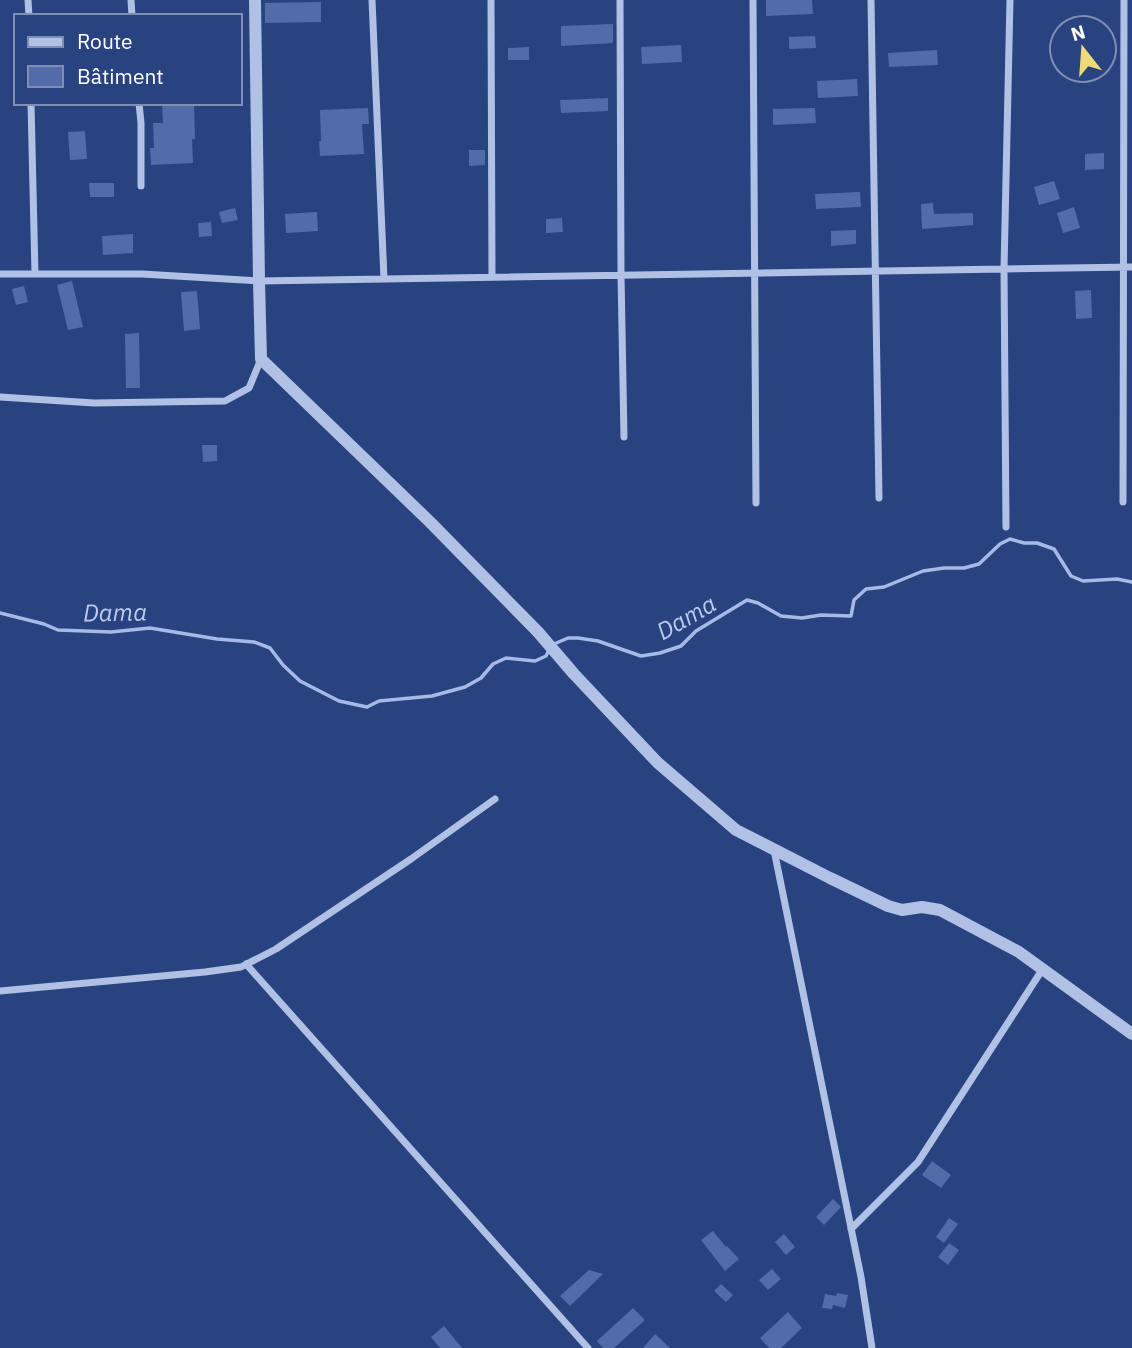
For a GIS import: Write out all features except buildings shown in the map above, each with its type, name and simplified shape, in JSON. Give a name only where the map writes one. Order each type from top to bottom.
[{"type":"street","points":[[0,397],[94,403],[225,401],[248,388],[261,359],[255,0]]},
{"type":"street","points":[[372,0],[384,279]]},
{"type":"street","points":[[491,0],[492,277]]},
{"type":"street","points":[[620,0],[624,437]]},
{"type":"street","points":[[753,0],[756,503]]},
{"type":"street","points":[[871,0],[879,498]]},
{"type":"street","points":[[1006,527],[1004,269],[1010,0]]},
{"type":"street","points":[[1123,502],[1128,267],[1124,0]]},
{"type":"street","points":[[31,105],[35,274]]},
{"type":"street","points":[[139,105],[141,186]]},
{"type":"street","points":[[0,274],[142,274],[259,281],[1128,267]]},
{"type":"street","points":[[261,359],[430,522],[538,632],[658,763],[736,830],[888,906],[940,910],[1019,952],[1132,1034]]},
{"type":"street","points":[[0,991],[241,967],[276,949],[495,799]]},
{"type":"street","points":[[773,849],[861,1276],[872,1348]]},
{"type":"street","points":[[246,964],[589,1348]]},
{"type":"street","points":[[851,1229],[918,1162],[1042,970]]},
{"type":"waterway","name":"Dama","points":[[554,644],[568,638],[578,638],[598,641],[641,656],[660,653],[681,646],[696,631],[747,600],[781,616],[851,616],[854,600],[866,589],[884,587],[923,571],[964,568],[979,564],[1000,544],[1010,539],[1054,549],[1071,576],[1083,581],[1117,579],[1132,582]]},
{"type":"waterway","name":"Dama","points":[[0,613],[58,630],[111,632],[150,628],[254,642],[270,648],[300,681],[339,701],[367,707],[379,701],[432,696],[465,687],[481,678],[493,664],[506,658],[535,661],[546,656],[549,650]]}]
